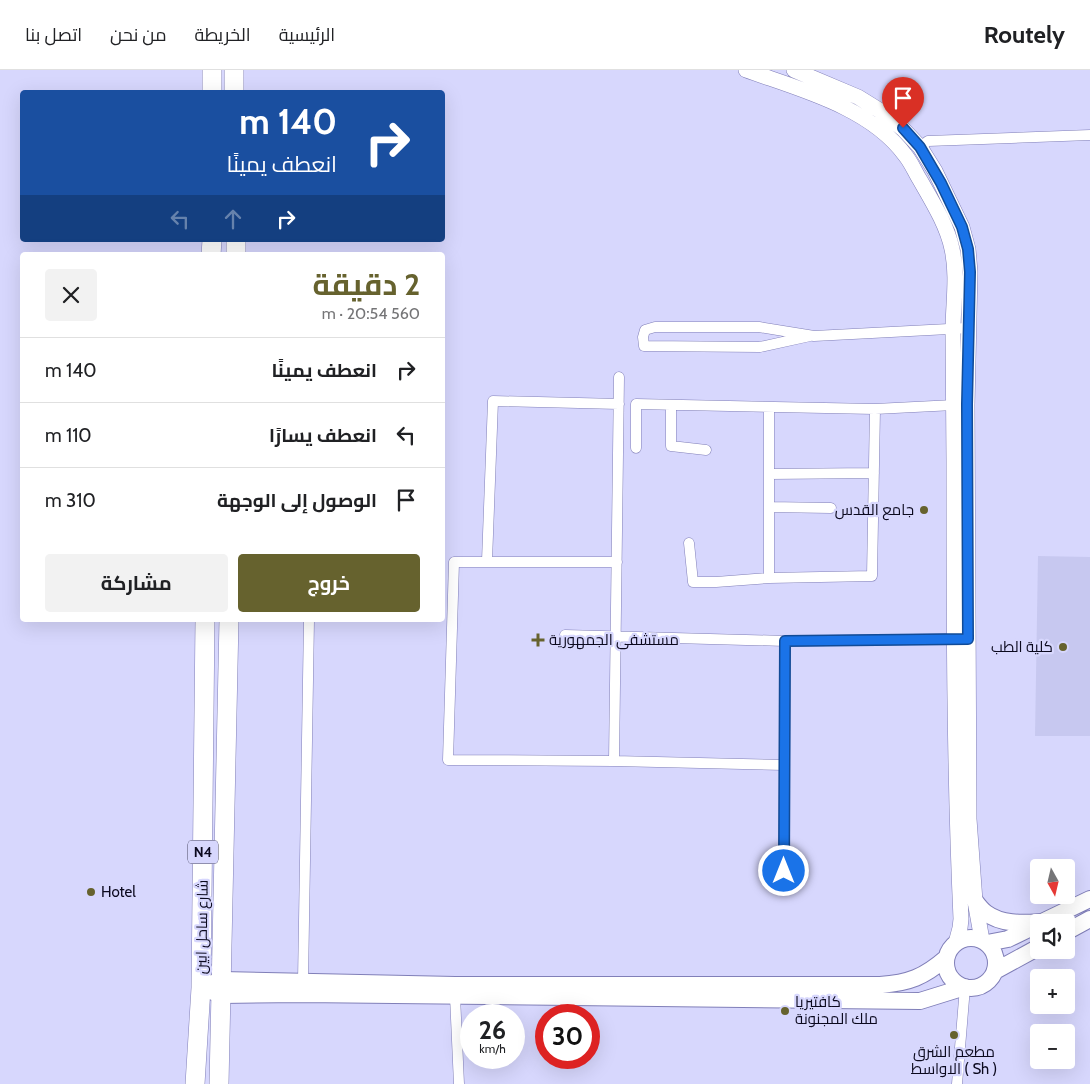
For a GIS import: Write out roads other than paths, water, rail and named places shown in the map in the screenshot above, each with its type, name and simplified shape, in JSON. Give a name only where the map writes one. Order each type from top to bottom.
[{"type":"highway","points":[[212,70],[212,90]]},
{"type":"highway","points":[[234,70],[234,90]]},
{"type":"highway","name":"شارع ساحل ابين","points":[[195,1084],[201,988],[205,622]]},
{"type":"highway","name":"شارع ساحل ابين","points":[[218,1084],[222,988],[229,622]]},
{"type":"main road","points":[[746,70],[821,97],[866,119],[888,136],[905,155],[946,230],[952,250],[960,329],[961,639],[956,820],[961,918],[956,943]]},
{"type":"main road","points":[[201,988],[303,987],[920,1001],[965,987],[980,986],[992,977],[995,971],[996,956],[985,942],[975,901],[969,819],[961,639],[954,405],[960,329],[970,272],[968,249],[962,227],[943,187],[920,147],[903,128],[858,97],[794,70]]},
{"type":"main road","points":[[1059,914],[1090,899]]},
{"type":"main road","points":[[975,901],[986,913],[997,919],[1014,923],[1030,923]]},
{"type":"main road","points":[[1075,927],[1090,919]]},
{"type":"main road","points":[[965,987],[954,981],[946,964],[948,952],[956,943],[968,938],[985,942],[1008,940],[1030,929]]},
{"type":"main road","points":[[995,971],[1030,952]]},
{"type":"main road","points":[[455,990],[899,984],[917,979],[946,958]]},
{"type":"street","points":[[920,147],[928,141],[1090,136]]},
{"type":"street","points":[[810,336],[759,327],[664,327],[646,330],[643,337],[644,346],[760,347],[810,336],[960,329]]},
{"type":"street","points":[[614,761],[620,377]]},
{"type":"street","points":[[487,561],[493,401],[619,404]]},
{"type":"street","points":[[636,448],[636,404],[875,409],[954,405]]},
{"type":"street","points":[[671,405],[671,446],[706,450]]},
{"type":"street","points":[[768,578],[769,407]]},
{"type":"street","points":[[689,543],[693,582],[872,576],[875,409]]},
{"type":"street","points":[[769,474],[874,473]]},
{"type":"street","points":[[769,507],[831,508]]},
{"type":"street","points":[[617,562],[454,562],[448,760],[784,765]]},
{"type":"street","points":[[303,987],[309,622]]},
{"type":"street","points":[[565,635],[785,641],[961,639]]},
{"type":"street","points":[[784,871],[785,641]]},
{"type":"street","points":[[957,1084],[965,987]]},
{"type":"street","points":[[455,990],[459,1084]]},
{"type":"place","name":"جامع القدس","points":[[924,510]]},
{"type":"place","name":"مستشفى الجمهورية","points":[[538,640]]},
{"type":"place","name":"كلية الطب","points":[[1063,647]]},
{"type":"place","name":"Hotel","points":[[91,892]]},
{"type":"place","name":"كافتيريا ملك المجنونة","points":[[785,1011]]},
{"type":"place","name":"مطعم الشرق الاواسط ( Sh )","points":[[954,1035]]}]
